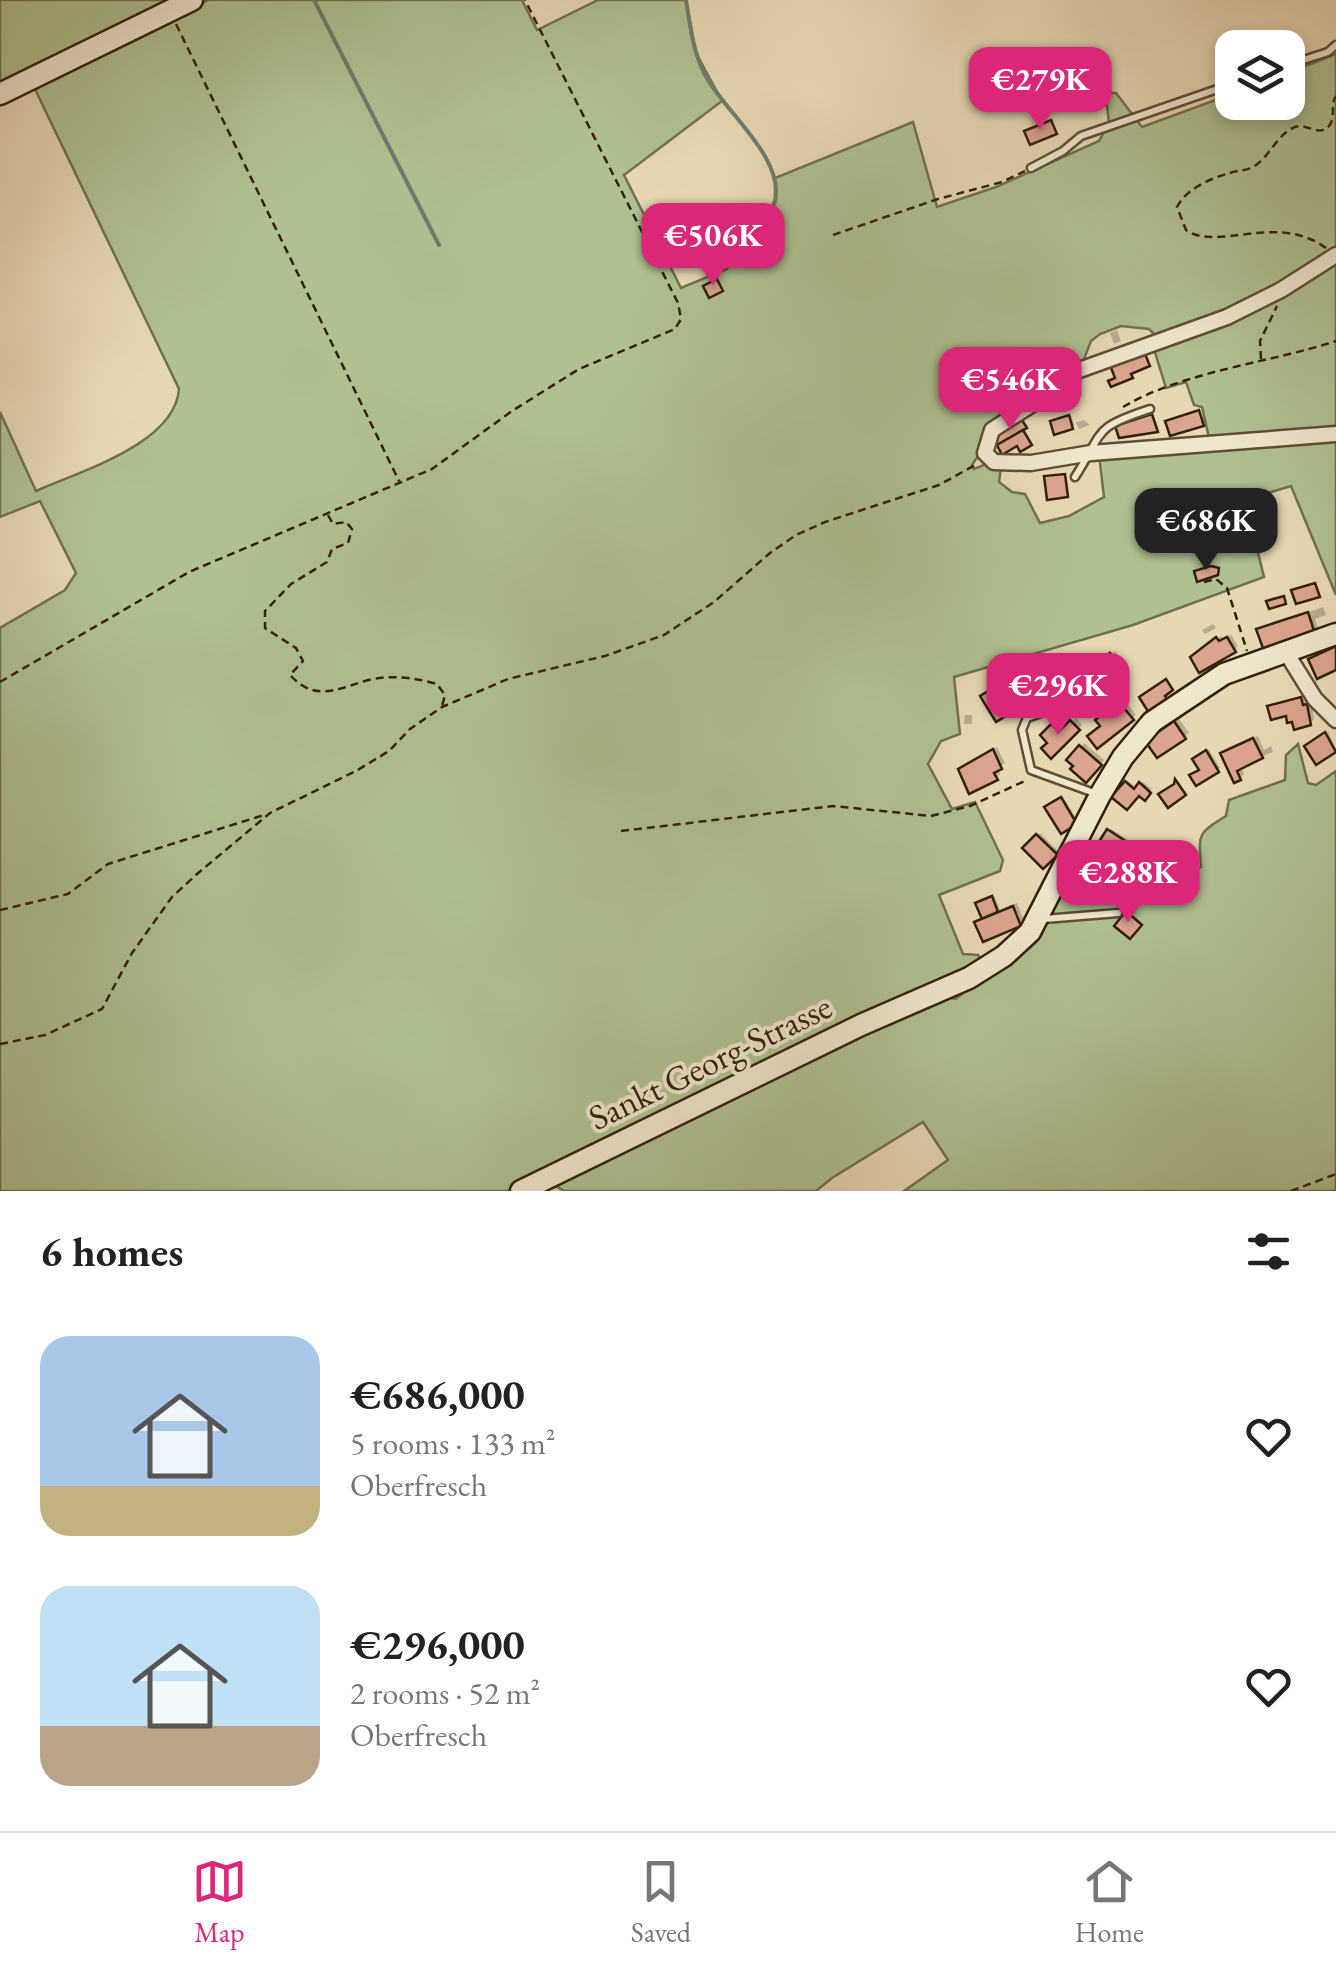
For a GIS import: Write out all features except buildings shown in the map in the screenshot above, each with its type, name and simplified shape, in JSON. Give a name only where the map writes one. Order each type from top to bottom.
[{"type":"street","points":[[0,94],[192,0]]},
{"type":"street","points":[[1335,255],[1281,290],[1227,317],[1071,373],[992,430],[985,446],[987,458],[1002,464],[1188,444],[1336,434]]},
{"type":"street","name":"Sankt Georg-Strasse","points":[[521,1191],[968,978],[1004,956],[1024,941],[1100,795],[1123,756],[1152,722],[1200,688],[1250,663],[1287,654],[1336,634]]},
{"type":"street","points":[[1287,654],[1315,698],[1336,720]]},
{"type":"lane","points":[[1305,60],[1336,45]]},
{"type":"lane","points":[[1031,168],[1082,136],[1215,90]]},
{"type":"lane","points":[[1075,477],[1091,453],[1094,439],[1117,420],[1150,409]]},
{"type":"lane","points":[[1094,688],[1085,697],[1026,718],[1022,730],[1031,770],[1100,795]]},
{"type":"lane","points":[[1038,918],[1118,912]]},
{"type":"path","points":[[0,682],[189,572],[432,468],[527,400],[579,369],[670,333],[681,319],[678,303],[525,0]]},
{"type":"path","points":[[170,11],[400,483]]},
{"type":"path","points":[[1335,255],[1314,240],[1286,232],[1198,237],[1186,230],[1178,207],[1186,195],[1202,184],[1254,166],[1291,128],[1326,129],[1332,120],[1336,96]]},
{"type":"path","points":[[834,234],[1002,182],[1031,168]]},
{"type":"path","points":[[1262,360],[1260,341],[1282,298],[1281,290]]},
{"type":"path","points":[[1117,420],[1118,411],[1152,392],[1336,341]]},
{"type":"path","points":[[0,910],[68,894],[108,864],[270,813],[389,751],[410,728],[442,708],[508,679],[605,656],[664,635],[694,618],[770,552],[796,535],[939,485],[987,458]]},
{"type":"path","points":[[327,514],[333,524],[346,522],[352,529],[348,543],[332,549],[327,562],[290,584],[266,611],[265,628],[296,648],[303,661],[290,675],[315,690],[333,693],[373,679],[414,677],[437,684],[445,696],[442,708]]},
{"type":"path","points":[[1204,582],[1216,579],[1227,588],[1250,663]]},
{"type":"path","points":[[621,831],[833,806],[930,816],[970,806],[1033,778]]},
{"type":"path","points":[[0,1044],[45,1036],[102,1010],[132,954],[172,897],[270,813]]},
{"type":"path","points":[[1290,1191],[1336,1174]]},
{"type":"green space","points":[[0,0],[181,0],[0,88]]},
{"type":"green space","points":[[208,0],[522,0],[537,30],[598,0],[686,0],[696,53],[722,101],[624,175],[681,288],[727,269],[767,218],[775,199],[775,178],[913,122],[937,207],[996,187],[1099,141],[1109,123],[1109,93],[1116,93],[1142,127],[1215,100],[1215,120],[1305,120],[1305,66],[1336,54],[1336,251],[1258,299],[1158,338],[1149,329],[1121,326],[1100,334],[1091,341],[1082,364],[1058,381],[1044,365],[1019,377],[994,396],[1003,418],[972,465],[974,469],[986,464],[1001,467],[999,482],[1012,492],[1025,494],[1040,523],[1069,516],[1104,497],[1099,455],[1336,437],[1336,595],[1291,486],[1245,500],[1264,577],[1133,625],[954,677],[960,734],[941,741],[928,764],[952,809],[975,802],[1003,860],[1000,871],[939,895],[963,954],[978,955],[984,965],[515,1184],[508,1191],[0,1191],[0,628],[65,590],[76,573],[40,501],[0,517],[0,412],[36,491],[144,440],[174,408],[179,389],[34,87]]},
{"type":"green space","points":[[1336,259],[1336,431],[1209,438],[1202,407],[1194,405],[1186,382],[1166,388],[1153,346]]},
{"type":"green space","points":[[1298,744],[1308,783],[1316,785],[1336,771],[1336,1191],[904,1191],[948,1160],[923,1122],[816,1191],[564,1191],[551,1183],[862,1028],[945,997],[956,999],[1045,923],[1056,921],[1044,914],[1072,860],[1116,882],[1128,879],[1158,853],[1184,862],[1188,871],[1201,867],[1202,836],[1226,816],[1229,800],[1285,780],[1286,755]]},
{"type":"waterway","points":[[314,0],[439,245]]},
{"type":"waterway","points":[[686,0],[695,48],[705,75],[762,152],[776,185],[768,218],[731,264]]}]
